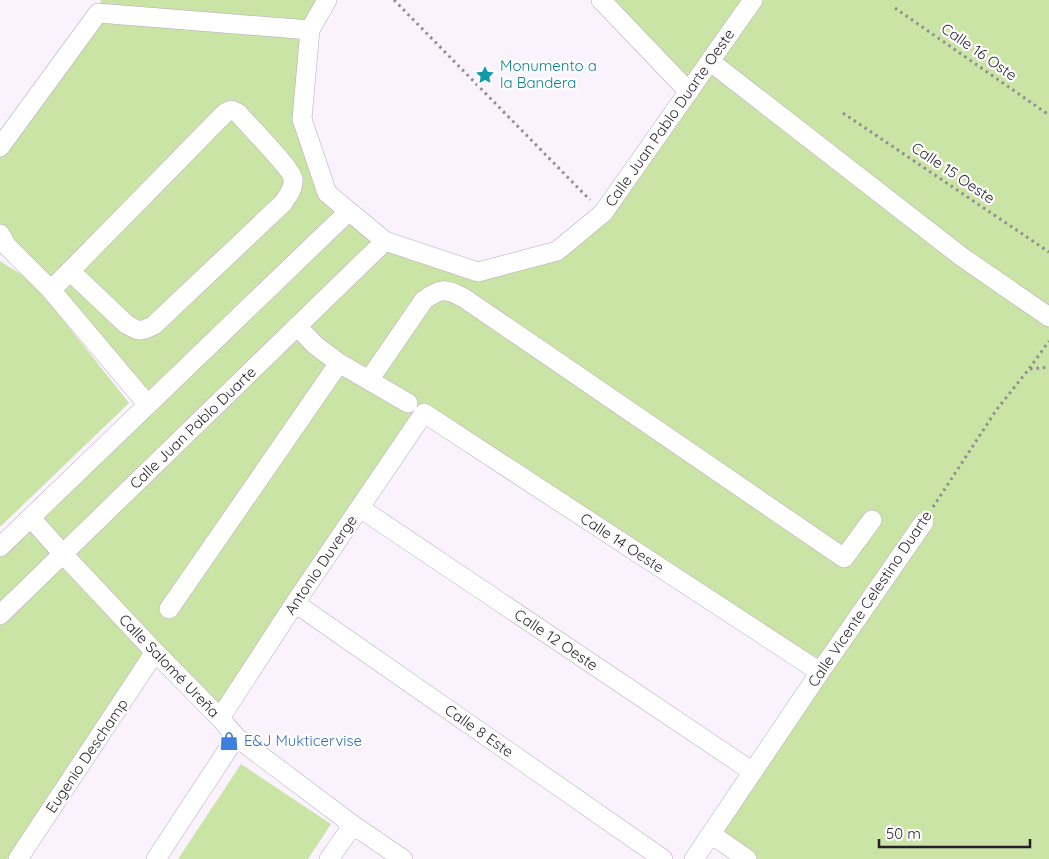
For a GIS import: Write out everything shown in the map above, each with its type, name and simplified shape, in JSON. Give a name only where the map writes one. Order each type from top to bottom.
[{"type":"street","points":[[327,0],[310,30],[302,119],[328,193],[386,241]]},
{"type":"street","points":[[601,0],[689,92]]},
{"type":"street","name":"Calle Juan Pablo Duarte Oeste","points":[[386,241],[478,272],[557,251],[603,213],[753,0]]},
{"type":"street","points":[[0,147],[98,13],[310,30]]},
{"type":"street","points":[[711,62],[962,257],[1049,317]]},
{"type":"street","points":[[51,290],[225,113],[231,110],[238,113],[293,177],[292,189],[283,203],[154,325],[144,330],[136,330],[126,324],[70,271]]},
{"type":"street","points":[[0,547],[349,211]]},
{"type":"street","points":[[0,234],[7,246],[51,290],[148,405]]},
{"type":"street","name":"Calle Juan Pablo Duarte","points":[[0,615],[386,241]]},
{"type":"street","points":[[369,380],[424,300],[436,292],[450,290],[481,309],[844,558],[872,520]]},
{"type":"street","name":"Calle 14 Oeste","points":[[298,326],[314,345],[339,363],[416,408],[820,672]]},
{"type":"street","points":[[169,609],[339,363]]},
{"type":"street","name":"Antonio Duverge","points":[[220,718],[360,508],[416,408]]},
{"type":"street","name":"Calle 12 Oeste","points":[[360,508],[753,772]]},
{"type":"street","name":"Calle Salomé Ureña","points":[[31,518],[236,737],[353,825],[403,859]]},
{"type":"street","name":"Calle Vicente Celestino Duarte","points":[[694,859],[924,522]]},
{"type":"street","name":"Calle 8 Este","points":[[295,603],[663,859]]},
{"type":"street","name":"Eugenio Deschamp","points":[[18,859],[155,652]]},
{"type":"street","points":[[156,859],[236,737]]},
{"type":"street","points":[[329,859],[353,825]]},
{"type":"street","points":[[711,834],[748,859]]},
{"type":"path","points":[[394,0],[603,213]]},
{"type":"path","name":"Calle 16 Oste","points":[[896,8],[1049,115]]},
{"type":"path","name":"Calle 15 Oeste","points":[[844,112],[1049,252]]},
{"type":"path","name":"Calle Vicente Celestino Duarte","points":[[924,522],[997,409],[1049,341]]},
{"type":"path","points":[[1029,369],[1049,367]]},
{"type":"green space","points":[[101,0],[327,0],[310,30],[302,119],[339,220],[385,241],[478,271],[557,251],[603,213],[689,92],[601,0],[1049,0],[1049,859],[745,859],[711,834],[820,672],[424,413],[220,718],[155,652],[7,859],[0,859],[0,547],[148,405],[0,228],[0,147],[98,13]]},
{"type":"green space","points":[[0,261],[33,282],[129,403],[0,527]]},
{"type":"green space","points":[[241,764],[331,824],[308,859],[178,859]]},
{"type":"place","name":"Monumento a la Bandera","points":[[485,75]]},
{"type":"place","name":"E&J Mukticervise","points":[[229,741]]}]
